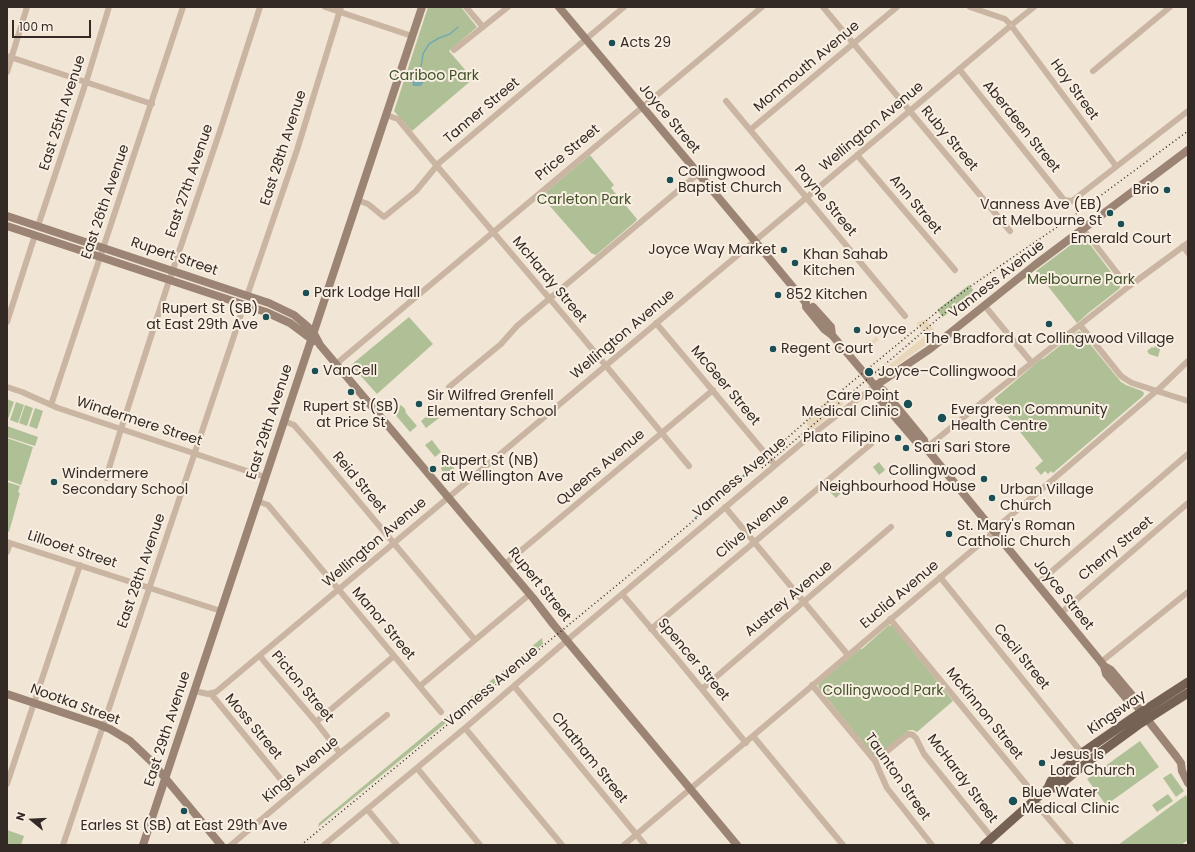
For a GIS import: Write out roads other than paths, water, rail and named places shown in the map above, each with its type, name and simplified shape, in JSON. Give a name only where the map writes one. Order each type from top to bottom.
[{"type":"main road","name":"Kingsway","points":[[1048,788],[1056,788],[1188,682]]},
{"type":"main road","name":"Kingsway","points":[[984,845],[1048,788],[1051,781],[1082,754],[1144,716],[1188,693]]},
{"type":"street","points":[[7,72],[9,57],[27,7]]},
{"type":"street","name":"East 25th Avenue","points":[[38,226],[86,82],[109,7]]},
{"type":"street","name":"East 26th Avenue","points":[[51,405],[183,7]]},
{"type":"street","name":"East 27th Avenue","points":[[106,478],[172,271],[220,131],[260,7]]},
{"type":"street","points":[[326,7],[341,10],[412,36]]},
{"type":"street","name":"East 29th Avenue","points":[[143,845],[422,7]]},
{"type":"street","points":[[466,7],[483,27]]},
{"type":"street","points":[[454,50],[508,7]]},
{"type":"street","name":"Joyce Street","points":[[559,7],[806,303],[810,304],[831,327],[832,334],[874,386],[876,395],[919,445],[926,448],[1102,664],[1106,674],[1126,698],[1132,700],[1184,766],[1182,771],[1188,783]]},
{"type":"street","name":"Tanner Street","points":[[357,200],[368,204],[384,217],[416,191],[437,166],[624,7]]},
{"type":"street","name":"Price Street","points":[[336,364],[762,7]]},
{"type":"street","name":"Ruby Street","points":[[823,7],[1010,231]]},
{"type":"street","name":"Monmouth Avenue","points":[[750,130],[897,7]]},
{"type":"street","name":"Hoy Street","points":[[970,7],[1005,19],[1011,25],[1116,166]]},
{"type":"street","name":"Wellington Avenue","points":[[211,694],[216,692],[1034,7]]},
{"type":"street","points":[[1093,72],[1170,7]]},
{"type":"street","name":"East 28th Avenue","points":[[247,296],[297,150],[341,10]]},
{"type":"street","points":[[9,57],[152,104]]},
{"type":"street","name":"Aberdeen Street","points":[[960,69],[1064,200],[1072,201],[1116,166]]},
{"type":"street","name":"Payne Street","points":[[726,101],[905,316]]},
{"type":"street","points":[[1116,166],[1188,111]]},
{"type":"street","name":"McHardy Street","points":[[386,115],[398,119],[689,466]]},
{"type":"street","name":"Vanness Avenue","points":[[324,845],[845,407],[930,349],[1035,265],[1188,150]]},
{"type":"street","name":"Ann Street","points":[[857,155],[955,270]]},
{"type":"street","points":[[449,387],[501,344],[517,326],[549,298],[698,174]]},
{"type":"street","name":"Rupert Street","points":[[7,216],[269,303],[288,312],[303,322],[318,343],[505,564],[738,845]]},
{"type":"street","name":"Rupert Street","points":[[7,226],[266,312],[312,335]]},
{"type":"street","points":[[1083,229],[1128,287]]},
{"type":"street","points":[[7,322],[35,235]]},
{"type":"street","points":[[926,448],[1128,287],[1186,245],[1188,253]]},
{"type":"street","name":"East 28th Avenue","points":[[63,845],[244,305]]},
{"type":"street","points":[[984,305],[1032,363]]},
{"type":"street","name":"McGeer Street","points":[[656,323],[775,465]]},
{"type":"street","points":[[1080,325],[1121,376],[1132,383],[1188,401]]},
{"type":"street","name":"Euclid Avenue","points":[[624,845],[994,531],[1156,391],[1188,361]]},
{"type":"street","name":"Windermere Street","points":[[7,387],[51,405],[265,477]]},
{"type":"street","name":"Queens Avenue","points":[[505,564],[712,390]]},
{"type":"street","name":"Reid Street","points":[[284,421],[294,425],[475,640]]},
{"type":"street","name":"Clive Avenue","points":[[651,629],[871,444]]},
{"type":"street","points":[[1037,584],[1188,454]]},
{"type":"street","name":"Manor Street","points":[[257,500],[268,505],[441,712]]},
{"type":"street","name":"Cherry Street","points":[[1061,613],[1188,504]]},
{"type":"street","points":[[725,507],[848,655]]},
{"type":"street","name":"Austrey Avenue","points":[[702,689],[891,527]]},
{"type":"street","points":[[7,552],[9,542]]},
{"type":"street","name":"Lillooet Street","points":[[9,542],[221,611]]},
{"type":"street","points":[[7,784],[80,565]]},
{"type":"street","name":"Cecil Street","points":[[940,577],[1082,754]]},
{"type":"street","points":[[1102,664],[1188,592]]},
{"type":"street","points":[[420,686],[530,594]]},
{"type":"street","name":"Spencer Street","points":[[622,594],[746,742]]},
{"type":"street","name":"McKinnon Street","points":[[890,619],[1030,788],[1042,811],[1071,845]]},
{"type":"street","name":"Picton Street","points":[[260,655],[340,753]]},
{"type":"street","points":[[316,722],[394,656]]},
{"type":"street","name":"Taunton Street","points":[[812,685],[875,761],[887,788],[932,845]]},
{"type":"street","name":"Chatham Street","points":[[514,686],[645,845]]},
{"type":"street","points":[[194,691],[211,694]]},
{"type":"street","name":"Nootka Street","points":[[7,694],[103,726],[118,733],[138,748],[151,761],[221,845]]},
{"type":"street","name":"Moss Street","points":[[211,694],[292,793]]},
{"type":"street","name":"Kings Avenue","points":[[231,845],[387,715]]},
{"type":"street","points":[[465,728],[562,845]]},
{"type":"street","name":"McHardy Street","points":[[875,761],[907,735],[913,735],[924,754],[992,838]]},
{"type":"street","points":[[753,736],[842,845]]},
{"type":"street","points":[[417,768],[480,845]]},
{"type":"street","points":[[367,809],[397,845]]},
{"type":"water","points":[[422,73],[426,79],[421,86],[413,86],[412,82],[416,74]]},
{"type":"waterway","points":[[419,74],[423,54],[429,44],[450,34],[458,27]]},
{"type":"waterway","points":[[722,495],[757,463]]},
{"type":"waterway","points":[[695,518],[711,504]]},
{"type":"railway","points":[[301,845],[633,572],[706,510],[830,400],[944,306],[1073,216],[1188,131]]},
{"type":"railway","points":[[762,468],[955,304]]},
{"type":"place","name":"Acts 29","points":[[612,43]]},
{"type":"place","name":"Collingwood Baptist Church","points":[[670,180]]},
{"type":"place","name":"Brio","points":[[1167,190]]},
{"type":"place","name":"Vanness Ave (EB) at Melbourne St","points":[[1110,213]]},
{"type":"place","name":"Emerald Court","points":[[1121,224]]},
{"type":"place","name":"Joyce Way Market","points":[[784,250]]},
{"type":"place","name":"Khan Sahab Kitchen","points":[[795,263]]},
{"type":"place","name":"Park Lodge Hall","points":[[306,293]]},
{"type":"place","name":"852 Kitchen","points":[[778,295]]},
{"type":"place","name":"Rupert St (SB) at East 29th Ave","points":[[266,317]]},
{"type":"place","name":"The Bradford at Collingwood Village","points":[[1049,324]]},
{"type":"place","name":"Joyce","points":[[857,330]]},
{"type":"place","name":"Regent Court","points":[[773,349]]},
{"type":"place","name":"VanCell","points":[[315,371]]},
{"type":"place","name":"Joyce–Collingwood","points":[[869,372]]},
{"type":"place","name":"Rupert St (SB) at Price St","points":[[351,392]]},
{"type":"place","name":"Sir Wilfred Grenfell Elementary School","points":[[419,404]]},
{"type":"place","name":"Care Point Medical Clinic","points":[[908,404]]},
{"type":"place","name":"Evergreen Community Health Centre","points":[[942,418]]},
{"type":"place","name":"Plato Filipino","points":[[898,438]]},
{"type":"place","name":"Sari Sari Store","points":[[906,448]]},
{"type":"place","name":"Rupert St (NB) at Wellington Ave","points":[[433,469]]},
{"type":"place","name":"Collingwood Neighbourhood House","points":[[984,479]]},
{"type":"place","name":"Windermere Secondary School","points":[[54,482]]},
{"type":"place","name":"Urban Village Church","points":[[992,498]]},
{"type":"place","name":"St. Mary's Roman Catholic Church","points":[[949,534]]},
{"type":"place","name":"Jesus Is Lord Church","points":[[1042,763]]},
{"type":"place","name":"Blue Water Medical Clinic","points":[[1013,801]]},
{"type":"place","name":"Earles St (SB) at East 29th Ave","points":[[184,811]]},
{"type":"park label","name":"Cariboo Park","points":[[434,76]]},
{"type":"park label","name":"Carleton Park","points":[[584,200]]},
{"type":"park label","name":"Melbourne Park","points":[[1081,280]]},
{"type":"park label","name":"Collingwood Park","points":[[883,691]]}]
